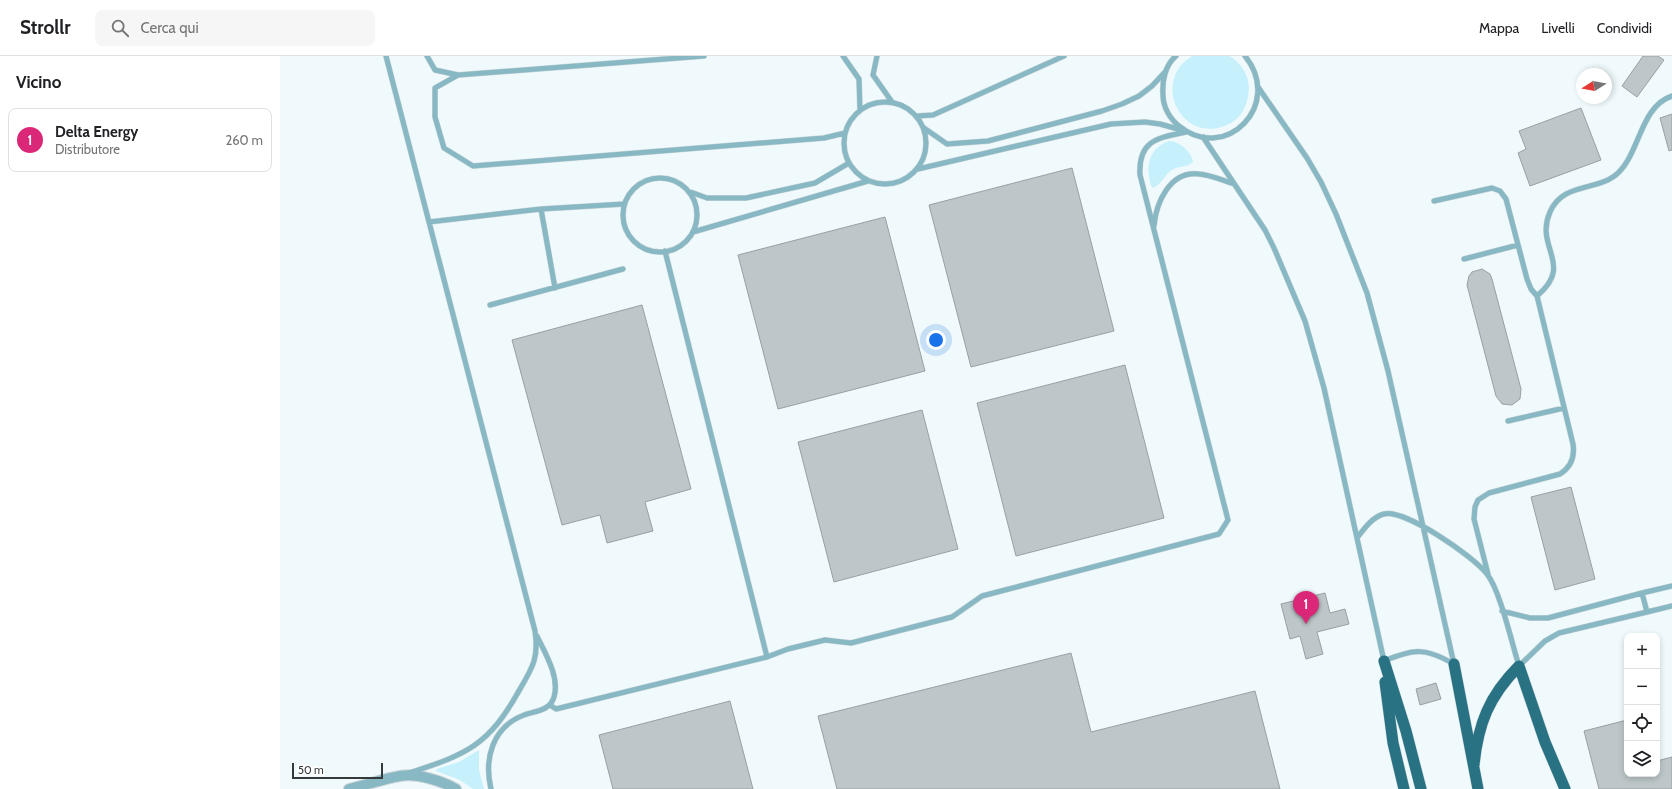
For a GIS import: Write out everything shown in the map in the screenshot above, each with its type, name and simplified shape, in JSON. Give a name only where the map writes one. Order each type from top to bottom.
[{"type":"highway","points":[[1384,661],[1390,725],[1404,789]]},
{"type":"highway","points":[[1384,661],[1406,731],[1421,789]]},
{"type":"highway","points":[[1454,664],[1478,789]]},
{"type":"highway","points":[[1474,765],[1478,737],[1486,711],[1499,688],[1519,666],[1545,742],[1565,789]]},
{"type":"street","points":[[349,789],[402,775],[430,778],[445,783],[456,789]]},
{"type":"lane","points":[[386,56],[535,631],[537,651],[533,666],[507,712],[499,724],[479,743],[466,752],[449,760],[402,775]]},
{"type":"lane","points":[[427,56],[435,70],[458,75],[704,56]]},
{"type":"lane","points":[[843,56],[859,79],[860,110]]},
{"type":"lane","points":[[877,56],[873,75],[892,102]]},
{"type":"lane","points":[[917,116],[933,114],[1064,56]]},
{"type":"lane","points":[[924,128],[947,144],[988,141],[1102,111],[1139,96],[1152,86],[1165,72],[1176,56]]},
{"type":"lane","points":[[918,169],[1117,124],[1146,122],[1160,124],[1203,137],[1217,138],[1231,134],[1243,126],[1252,115],[1257,102],[1258,87],[1256,75],[1245,56]]},
{"type":"lane","points":[[1165,72],[1162,86],[1163,99],[1168,112],[1175,123],[1186,132]]},
{"type":"lane","points":[[458,75],[435,88],[435,117],[444,148],[473,166],[824,138],[845,133]]},
{"type":"lane","points":[[1258,87],[1307,158],[1321,182],[1336,214],[1367,293],[1388,371],[1454,664]]},
{"type":"lane","points":[[1537,296],[1548,286],[1553,275],[1554,262],[1548,245],[1546,231],[1547,219],[1552,206],[1561,197],[1571,191],[1607,180],[1618,173],[1630,156],[1652,110],[1658,103],[1672,96]]},
{"type":"lane","points":[[881,102],[892,102],[905,107],[917,116],[924,128],[927,142],[925,156],[918,169],[908,178],[896,184],[882,185],[868,181],[857,174],[849,163],[845,153],[845,133],[851,120],[860,110],[881,102]]},
{"type":"lane","points":[[550,705],[556,709],[767,657],[788,649],[825,640],[851,643],[952,617],[982,596],[1219,534],[1228,520],[1141,183],[1139,167],[1142,152],[1149,143],[1159,138],[1186,132]]},
{"type":"lane","points":[[1203,137],[1265,230],[1305,321],[1324,388],[1384,661],[1405,652],[1417,651],[1434,654],[1454,664]]},
{"type":"lane","points":[[688,191],[707,198],[746,198],[815,183],[849,163]]},
{"type":"lane","points":[[1154,229],[1158,205],[1163,193],[1172,183],[1183,176],[1197,173],[1213,176],[1235,185]]},
{"type":"lane","points":[[652,178],[665,178],[678,182],[688,191],[694,200],[697,210],[693,232],[686,241],[676,248],[665,252],[650,250],[637,244],[628,233],[623,219],[624,204],[630,192],[640,183],[652,178]]},
{"type":"lane","points":[[693,232],[868,181]]},
{"type":"lane","points":[[1434,201],[1492,188],[1500,191],[1506,199],[1529,283],[1537,296],[1574,450],[1572,460],[1568,468],[1553,477],[1484,495],[1476,503],[1474,519],[1488,574],[1502,611],[1519,666],[1545,640],[1559,633],[1672,606]]},
{"type":"lane","points":[[429,222],[541,209],[624,204]]},
{"type":"lane","points":[[541,209],[555,288]]},
{"type":"lane","points":[[1464,259],[1518,245]]},
{"type":"lane","points":[[665,252],[767,657]]},
{"type":"lane","points":[[490,305],[623,269]]},
{"type":"lane","points":[[1508,421],[1564,408]]},
{"type":"lane","points":[[1357,538],[1373,520],[1385,514],[1399,516],[1452,544],[1488,574]]},
{"type":"lane","points":[[1502,611],[1530,618],[1548,618],[1672,586]]},
{"type":"lane","points":[[1642,593],[1647,612]]},
{"type":"lane","points":[[491,789],[489,758],[492,746],[498,735],[513,720],[540,711],[550,705],[554,698],[555,692],[553,677],[549,661],[535,631]]},
{"type":"shaded area","points":[[1192,56],[1229,56],[1243,68],[1249,86],[1248,99],[1243,111],[1234,121],[1227,125],[1211,129],[1197,126],[1185,119],[1177,108],[1173,95],[1173,81],[1180,67]]},
{"type":"shaded area","points":[[1169,141],[1173,141],[1181,145],[1188,151],[1193,162],[1189,165],[1172,170],[1156,187],[1153,188],[1150,183],[1148,170],[1150,160],[1155,150],[1159,146]]},
{"type":"shaded area","points":[[479,750],[479,770],[484,789],[473,789],[460,780],[436,771],[437,769],[459,762]]},
{"type":"building","points":[[1643,56],[1658,56],[1664,60],[1637,97],[1622,86]]},
{"type":"building","points":[[1581,108],[1601,160],[1530,186],[1518,153],[1526,149],[1519,131]]},
{"type":"building","points":[[1672,114],[1672,150],[1669,151],[1660,118]]},
{"type":"building","points":[[1072,168],[1114,331],[971,367],[929,205]]},
{"type":"building","points":[[885,217],[925,371],[778,409],[738,255]]},
{"type":"building","points":[[1482,269],[1490,274],[1492,279],[1521,389],[1520,399],[1512,405],[1502,404],[1496,396],[1467,285],[1469,276],[1472,272]]},
{"type":"building","points":[[642,305],[691,489],[645,502],[653,531],[607,543],[600,515],[562,525],[512,340]]},
{"type":"building","points":[[1125,365],[1164,518],[1016,556],[977,403]]},
{"type":"building","points":[[922,410],[958,549],[834,582],[798,442]]},
{"type":"building","points":[[1571,487],[1595,579],[1555,590],[1531,497]]},
{"type":"building","points":[[1325,593],[1330,613],[1345,609],[1349,624],[1317,632],[1323,654],[1306,659],[1300,636],[1290,639],[1281,604]]},
{"type":"building","points":[[1071,653],[1091,732],[1255,691],[1280,789],[837,789],[818,716]]},
{"type":"building","points":[[1436,683],[1441,699],[1420,705],[1416,689]]},
{"type":"building","points":[[730,701],[753,789],[613,789],[599,735]]},
{"type":"building","points":[[1624,721],[1624,777],[1660,777],[1660,760],[1672,757],[1672,789],[1599,789],[1584,731]]},
{"type":"place","name":"Delta Energy","points":[[1306,624]]}]
